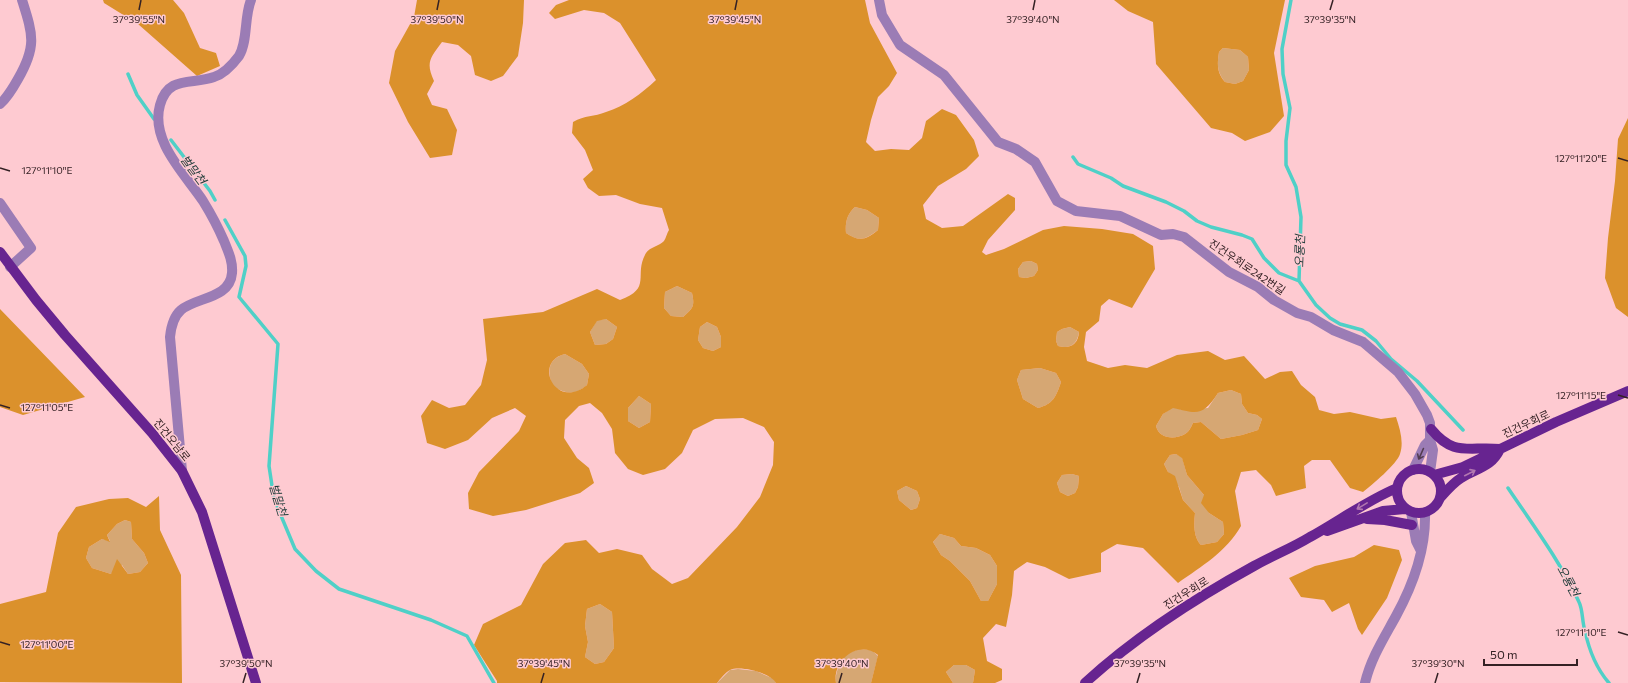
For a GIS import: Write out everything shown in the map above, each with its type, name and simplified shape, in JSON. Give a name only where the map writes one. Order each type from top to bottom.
[{"type":"main road","name":"진건오남로","points":[[0,252],[10,267],[65,336],[152,433],[182,471],[202,512],[256,683]]},
{"type":"main road","name":"진건우회로","points":[[1085,683],[1111,660],[1164,620],[1254,566],[1310,537],[1381,495],[1397,488],[1403,475],[1414,470],[1423,469],[1432,473],[1463,467],[1628,391]]},
{"type":"main road","points":[[1431,429],[1443,442],[1455,448],[1467,450],[1483,447],[1500,449]]},
{"type":"main road","name":"진건우회로","points":[[1310,537],[1383,511],[1408,511],[1417,514],[1432,510],[1450,487],[1461,478],[1493,461],[1500,449]]},
{"type":"main road","points":[[1432,473],[1440,483],[1440,498]]},
{"type":"main road","points":[[1397,488],[1397,495],[1400,502],[1408,511]]},
{"type":"main road","points":[[1363,519],[1384,520],[1412,525]]},
{"type":"street","points":[[0,104],[12,90],[28,63],[31,52],[31,32],[22,0]]},
{"type":"street","points":[[182,471],[170,337],[171,326],[181,310],[218,293],[226,285],[232,274],[232,266],[230,255],[215,220],[166,148],[158,122],[159,107],[162,98],[168,89],[176,84],[213,78],[222,74],[239,55],[244,44],[247,10],[251,0]]},
{"type":"street","name":"진건우회로242번길","points":[[879,0],[882,15],[900,45],[944,74],[998,142],[1016,149],[1035,162],[1057,201],[1076,211],[1120,216],[1161,235],[1173,234],[1184,237],[1229,272],[1258,287],[1274,300],[1298,313],[1311,317],[1333,330],[1363,342],[1398,372],[1415,394],[1427,415],[1431,429],[1430,440],[1433,450],[1432,473]]},
{"type":"street","points":[[0,203],[31,248],[10,267]]},
{"type":"street","name":"진건우회로242번길","points":[[1414,470],[1425,445],[1430,440]]},
{"type":"street","points":[[1408,511],[1421,551]]},
{"type":"street","points":[[1365,683],[1377,649],[1396,616],[1414,578],[1421,551],[1425,526],[1425,513]]},
{"type":"shaded area","points":[[103,0],[173,0],[184,13],[200,48],[216,53],[220,66],[197,76],[138,24],[104,3]]},
{"type":"shaded area","points":[[417,0],[524,0],[523,23],[518,56],[503,76],[491,81],[475,75],[471,56],[458,45],[442,42],[430,60],[430,69],[434,81],[427,94],[432,105],[447,109],[457,130],[452,155],[430,158],[408,122],[389,83],[395,51],[414,17]]},
{"type":"shaded area","points":[[569,0],[865,0],[870,23],[897,73],[889,86],[878,97],[866,142],[875,151],[891,149],[909,150],[922,138],[926,121],[942,109],[956,115],[974,140],[979,156],[966,169],[938,186],[923,205],[926,219],[942,228],[963,226],[1008,194],[1015,198],[1015,210],[988,240],[982,252],[986,255],[1004,249],[1043,230],[1064,226],[1102,229],[1133,234],[1153,246],[1155,269],[1132,308],[1109,299],[1101,306],[1099,321],[1086,332],[1084,347],[1087,361],[1108,368],[1125,365],[1147,368],[1177,355],[1208,351],[1225,360],[1244,356],[1265,379],[1280,372],[1292,371],[1301,385],[1315,397],[1319,410],[1334,414],[1350,412],[1381,419],[1396,417],[1402,440],[1398,458],[1384,474],[1363,492],[1350,488],[1330,460],[1312,460],[1304,466],[1306,488],[1276,496],[1271,485],[1256,470],[1241,472],[1235,491],[1241,526],[1221,551],[1178,583],[1143,548],[1117,544],[1101,553],[1101,572],[1069,579],[1045,567],[1027,562],[1014,571],[1012,595],[1006,627],[996,624],[983,638],[987,661],[1002,669],[1002,680],[995,683],[973,683],[975,670],[966,665],[954,665],[946,672],[953,683],[871,683],[878,655],[863,649],[848,654],[843,660],[838,667],[836,683],[776,683],[773,679],[762,673],[748,669],[735,669],[730,670],[717,683],[497,683],[474,645],[483,624],[521,605],[543,564],[565,543],[586,540],[599,553],[617,549],[642,555],[652,569],[672,584],[688,578],[737,527],[760,497],[773,465],[774,442],[764,427],[743,418],[715,419],[693,430],[682,453],[665,469],[643,475],[628,469],[615,453],[612,429],[602,413],[590,403],[579,406],[565,420],[564,438],[577,458],[589,468],[594,483],[580,493],[526,510],[493,516],[469,509],[468,493],[479,472],[519,431],[526,416],[515,408],[492,418],[468,440],[445,449],[427,443],[421,416],[432,400],[449,408],[465,405],[481,385],[487,360],[483,319],[543,312],[597,289],[620,300],[636,291],[639,286],[641,268],[646,253],[664,241],[669,230],[662,208],[640,204],[616,195],[599,196],[588,188],[583,179],[593,170],[585,150],[572,133],[573,122],[582,118],[602,114],[626,103],[639,95],[656,80],[620,23],[604,13],[584,10],[555,19],[549,13],[556,5]],"holes":[[[855,207],[867,210],[879,218],[878,230],[870,236],[862,239],[855,238],[846,233],[846,222],[850,213]],[[1031,261],[1037,264],[1038,270],[1034,276],[1026,278],[1019,277],[1018,269],[1023,262]],[[677,286],[692,293],[693,304],[689,311],[683,317],[671,316],[664,308],[665,292]],[[606,319],[617,327],[613,339],[606,344],[595,345],[590,332],[597,321]],[[707,322],[717,327],[721,337],[721,347],[713,351],[703,348],[698,340],[700,327]],[[1070,327],[1079,332],[1077,340],[1073,345],[1062,347],[1058,346],[1056,341],[1057,332],[1062,329]],[[565,354],[582,364],[589,374],[587,385],[576,391],[566,392],[558,389],[552,382],[549,374],[550,366],[555,359]],[[1040,368],[1056,373],[1061,382],[1051,402],[1038,408],[1023,399],[1017,380],[1021,370]],[[1231,390],[1241,394],[1242,404],[1248,413],[1257,415],[1262,419],[1258,430],[1221,439],[1201,422],[1193,423],[1186,433],[1172,438],[1160,434],[1156,426],[1163,414],[1173,408],[1194,412],[1208,406],[1218,393]],[[639,396],[651,404],[650,422],[639,428],[628,421],[628,408]],[[1176,454],[1182,458],[1187,475],[1204,495],[1201,503],[1209,513],[1223,522],[1224,534],[1217,542],[1201,545],[1198,542],[1194,521],[1195,513],[1183,500],[1175,476],[1168,472],[1164,464],[1170,455]],[[1072,474],[1079,476],[1078,487],[1075,493],[1068,496],[1060,492],[1057,483],[1062,475]],[[906,486],[917,491],[920,499],[917,508],[911,510],[899,500],[897,491]],[[940,534],[954,538],[961,546],[976,548],[990,555],[997,566],[997,584],[988,601],[981,601],[970,581],[950,561],[941,555],[933,542]],[[600,604],[612,612],[614,648],[604,662],[595,664],[585,657],[588,642],[585,626],[587,609]]]},
{"type":"shaded area","points":[[1114,0],[1285,0],[1274,53],[1284,116],[1270,132],[1245,141],[1232,133],[1211,128],[1156,64],[1153,22],[1128,11]],"holes":[[[1223,48],[1240,50],[1248,57],[1249,70],[1243,81],[1235,84],[1225,82],[1220,75],[1218,68],[1219,52]]]},
{"type":"shaded area","points":[[1223,48],[1240,50],[1248,57],[1249,70],[1243,81],[1235,84],[1225,82],[1222,78],[1218,68],[1218,61],[1219,52]]},
{"type":"shaded area","points":[[1628,118],[1628,317],[1616,308],[1605,278],[1618,139]]},
{"type":"shaded area","points":[[855,207],[867,210],[879,218],[878,230],[866,238],[858,239],[846,233],[847,219]]},
{"type":"shaded area","points":[[1031,261],[1037,264],[1038,270],[1034,276],[1026,278],[1019,277],[1018,269],[1023,262]]},
{"type":"shaded area","points":[[677,286],[692,293],[692,307],[683,317],[671,316],[664,308],[665,292]]},
{"type":"shaded area","points":[[0,309],[85,397],[23,415],[0,407]]},
{"type":"shaded area","points":[[606,319],[617,327],[613,339],[606,344],[595,345],[590,332],[597,320]]},
{"type":"shaded area","points":[[707,322],[717,327],[721,337],[721,347],[713,351],[703,348],[698,340],[700,327]]},
{"type":"shaded area","points":[[1070,327],[1079,332],[1077,340],[1072,345],[1066,347],[1058,346],[1056,341],[1057,332]]},
{"type":"shaded area","points":[[565,354],[582,364],[589,374],[587,385],[578,391],[571,393],[553,387],[549,371],[555,359]]},
{"type":"shaded area","points":[[1040,368],[1056,373],[1061,382],[1051,402],[1038,408],[1023,399],[1017,380],[1021,370]]},
{"type":"shaded area","points":[[1231,390],[1241,394],[1242,404],[1248,413],[1257,415],[1262,419],[1258,430],[1221,439],[1201,422],[1193,423],[1190,429],[1181,436],[1172,438],[1160,434],[1156,426],[1163,414],[1173,407],[1183,410],[1208,408],[1218,393]]},
{"type":"shaded area","points":[[639,396],[651,404],[650,422],[639,428],[628,421],[628,408]]},
{"type":"shaded area","points":[[1176,454],[1182,457],[1187,475],[1204,495],[1209,513],[1223,522],[1224,534],[1217,542],[1201,545],[1198,542],[1194,525],[1195,513],[1183,500],[1179,487],[1164,464],[1170,455]]},
{"type":"shaded area","points":[[1072,474],[1079,476],[1078,487],[1075,493],[1068,496],[1060,492],[1057,483],[1062,475]]},
{"type":"shaded area","points":[[906,486],[917,491],[920,499],[917,508],[911,510],[899,500],[897,491]]},
{"type":"shaded area","points":[[159,496],[160,530],[181,575],[182,683],[0,682],[0,604],[46,592],[58,533],[76,507],[109,499],[128,498],[146,507]],"holes":[[[125,520],[131,522],[132,539],[144,553],[148,563],[140,572],[128,574],[117,559],[111,574],[92,568],[86,558],[89,547],[102,539],[110,542],[107,535],[117,524]]]},
{"type":"shaded area","points":[[125,520],[131,522],[132,539],[144,553],[148,563],[140,572],[128,574],[122,565],[111,574],[92,568],[86,558],[89,547],[102,539],[110,541],[107,535],[117,524]]},
{"type":"shaded area","points":[[940,534],[954,538],[961,546],[976,548],[990,555],[997,566],[997,584],[988,601],[981,601],[970,581],[950,561],[941,555],[933,542]]},
{"type":"shaded area","points":[[1374,545],[1399,550],[1402,560],[1387,598],[1362,635],[1358,629],[1349,603],[1332,612],[1324,600],[1301,597],[1289,578],[1315,566],[1354,557]]},
{"type":"shaded area","points":[[600,604],[612,612],[614,648],[604,662],[595,664],[585,657],[588,642],[585,626],[587,609]]},
{"type":"shaded area","points":[[858,649],[872,650],[878,656],[871,683],[836,683],[836,675],[841,662],[846,655]]},
{"type":"shaded area","points":[[954,665],[966,665],[975,670],[973,683],[953,683],[946,672]]},
{"type":"shaded area","points":[[738,669],[756,671],[774,679],[776,683],[717,683],[730,670]]},
{"type":"waterway","name":"오룡천","points":[[1291,0],[1282,49],[1283,74],[1290,108],[1286,141],[1286,165],[1296,187],[1301,217],[1299,281],[1316,305],[1330,318],[1340,324],[1362,330],[1376,341],[1391,359],[1417,381],[1463,430]]},
{"type":"waterway","name":"벌말천","points":[[128,74],[137,95],[154,119]]},
{"type":"waterway","name":"벌말천","points":[[171,140],[210,191],[215,200]]},
{"type":"waterway","points":[[1073,157],[1078,164],[1111,178],[1123,186],[1166,202],[1184,211],[1197,221],[1211,227],[1252,239],[1264,258],[1279,273],[1299,281]]},
{"type":"waterway","name":"벌말천","points":[[225,220],[245,256],[246,266],[239,297],[278,344],[269,466],[274,499],[295,549],[316,571],[339,589],[431,620],[467,636],[494,683]]},
{"type":"waterway","name":"오룡천","points":[[1508,488],[1546,544],[1572,587],[1580,605],[1591,652],[1600,671],[1609,683]]}]
